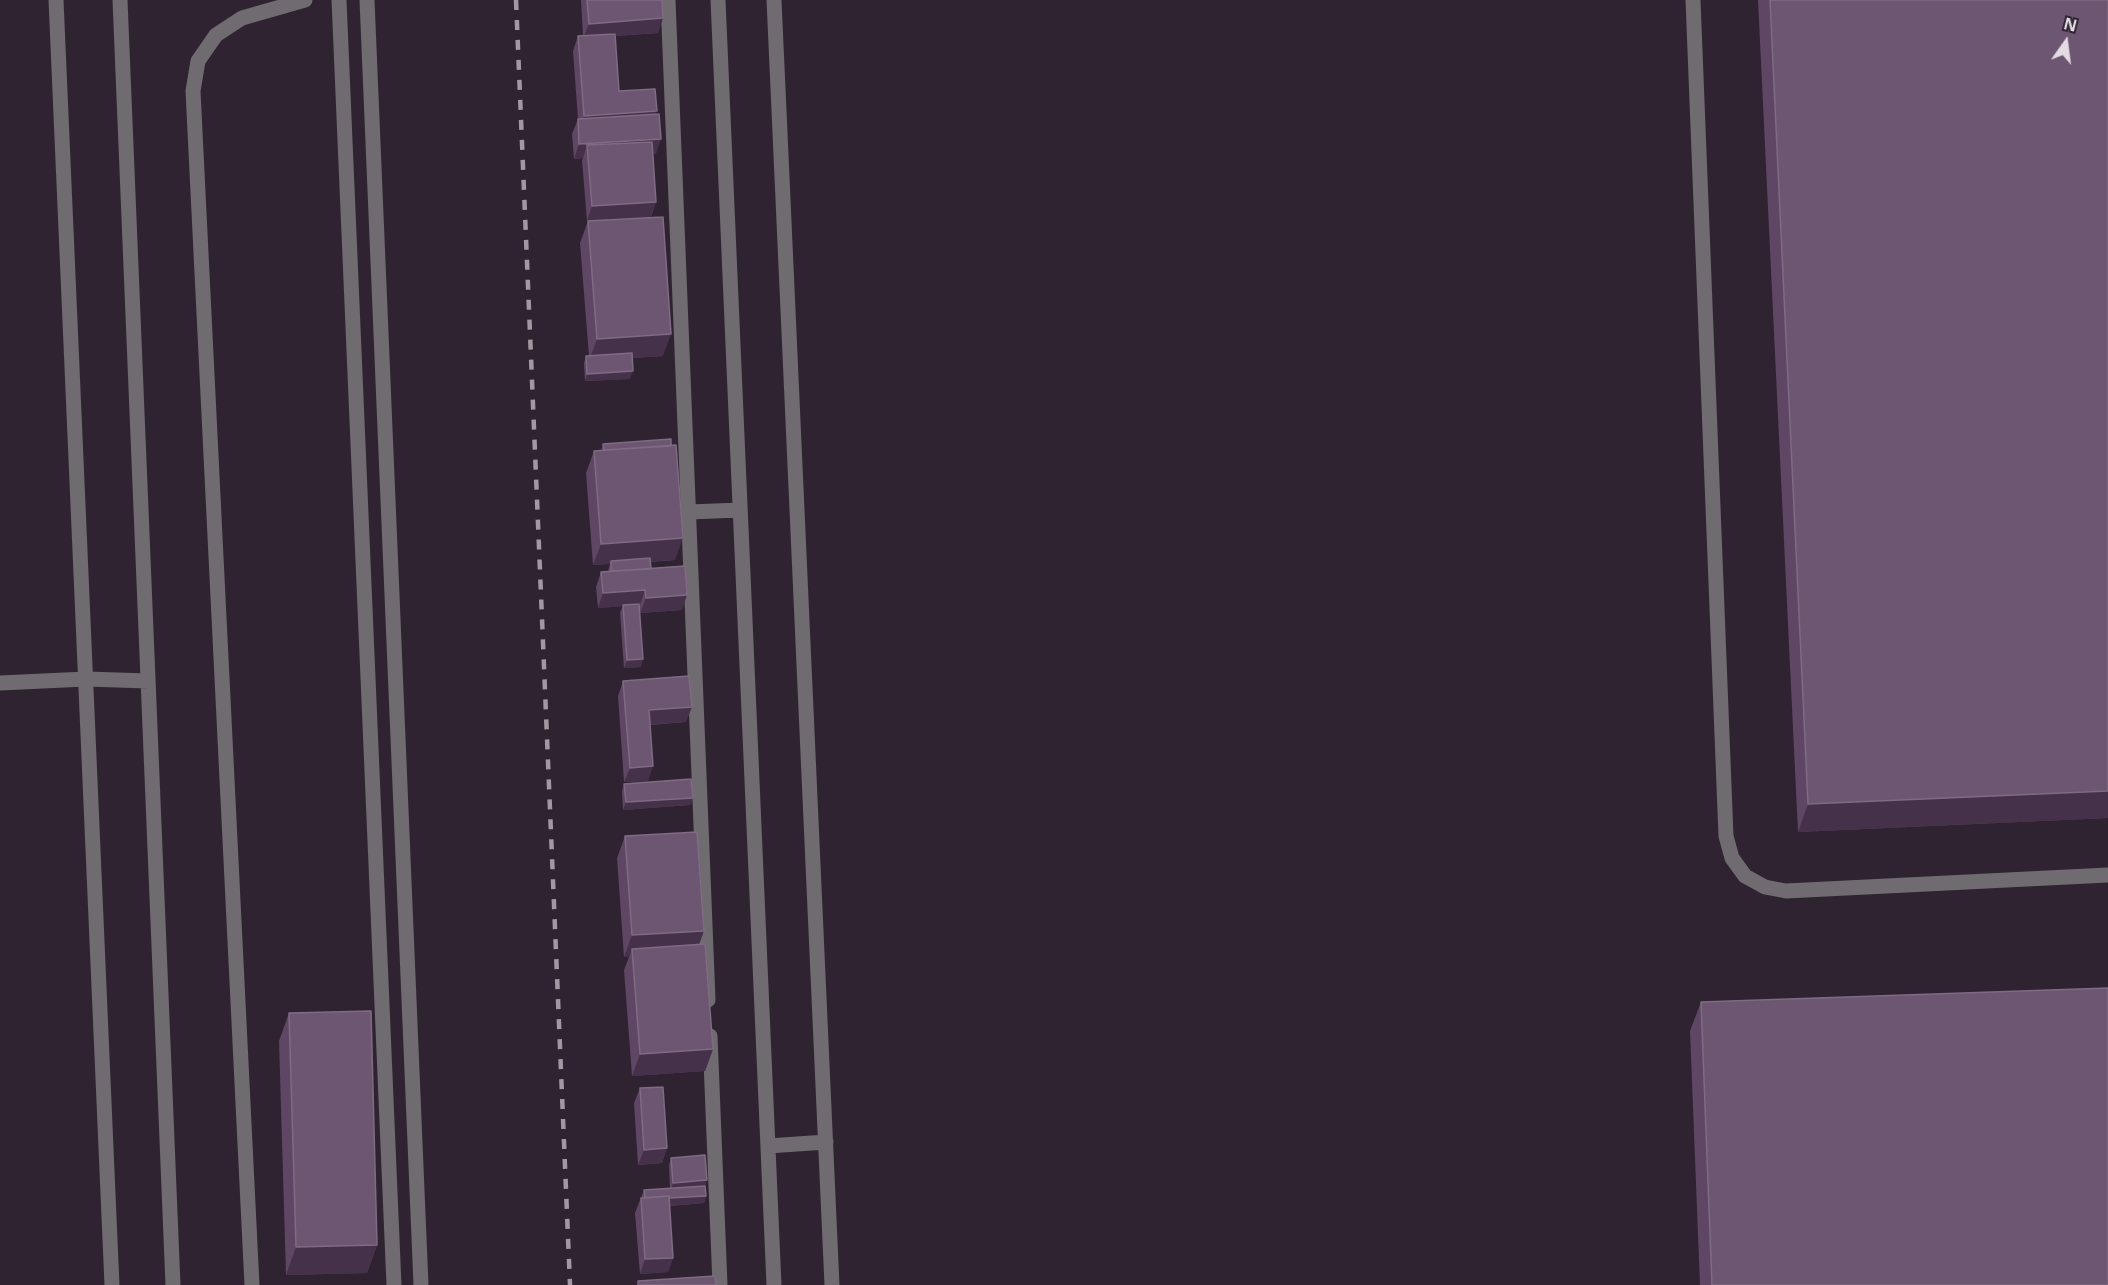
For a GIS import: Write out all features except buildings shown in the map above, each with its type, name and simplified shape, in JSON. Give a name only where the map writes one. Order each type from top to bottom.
[{"type":"street","points":[[56,0],[112,1285]]},
{"type":"street","points":[[120,0],[173,1285]]},
{"type":"street","points":[[252,1285],[193,91],[198,61],[216,35],[242,18],[304,0]]},
{"type":"street","points":[[339,0],[394,1285]]},
{"type":"street","points":[[367,0],[421,1285]]},
{"type":"street","points":[[668,0],[720,1285]]},
{"type":"street","points":[[718,0],[774,1285]]},
{"type":"street","points":[[774,0],[832,1285]]},
{"type":"street","points":[[1693,0],[1726,836],[1732,858],[1745,876],[1765,887],[1786,891],[2108,875]]},
{"type":"street","points":[[689,512],[740,510]]},
{"type":"street","points":[[0,683],[86,680],[148,681]]},
{"type":"street","points":[[768,1146],[826,1142]]},
{"type":"railway","points":[[516,0],[570,1285]]}]
